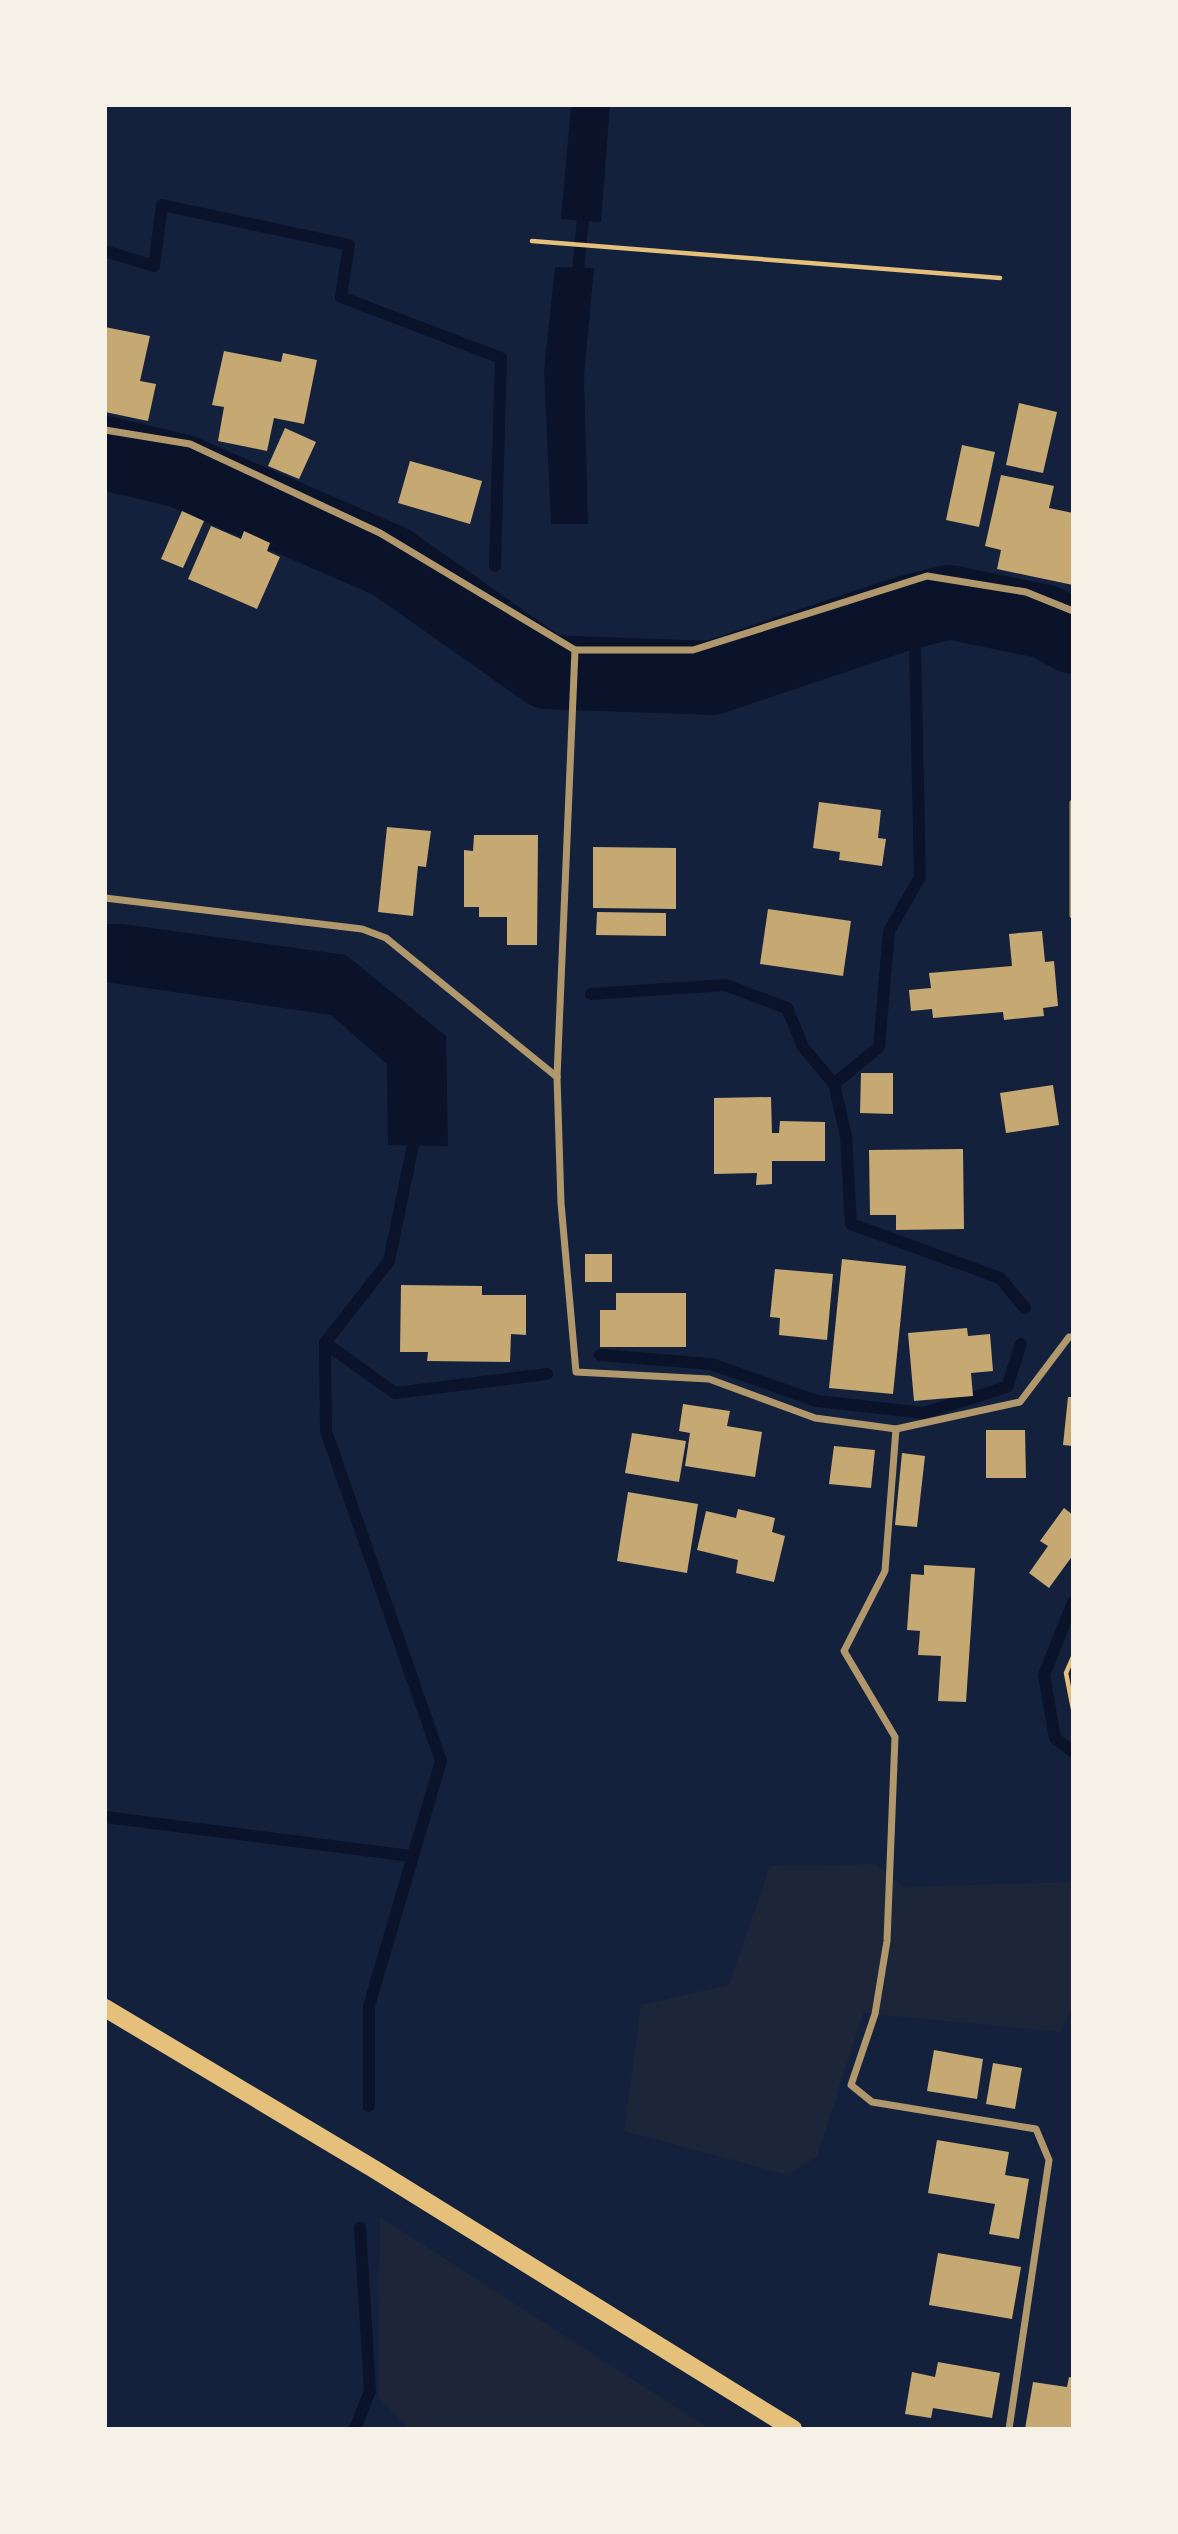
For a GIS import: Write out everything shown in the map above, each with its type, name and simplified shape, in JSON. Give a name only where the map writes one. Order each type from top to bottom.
[{"type":"main road","points":[[105,2008],[374,2169],[793,2429]]},
{"type":"street","points":[[105,430],[190,444],[380,533],[575,650],[693,650],[927,576],[1026,592],[1073,611]]},
{"type":"street","points":[[575,650],[557,1077],[561,1203],[576,1372],[709,1379],[815,1418],[896,1429],[1020,1402],[1069,1337],[1073,1337]]},
{"type":"street","points":[[1073,803],[1073,915]]},
{"type":"street","points":[[105,898],[362,929],[386,938],[557,1077]]},
{"type":"street","points":[[896,1429],[885,1571],[844,1651],[895,1737],[887,1941],[875,2014],[851,2085],[872,2102],[1036,2129],[1049,2160],[1009,2429]]},
{"type":"path","points":[[533,241],[1000,278]]},
{"type":"path","points":[[1073,1657],[1066,1673],[1073,1709]]},
{"type":"shaded area","points":[[571,105],[610,105],[601,222],[561,219]]},
{"type":"shaded area","points":[[555,267],[594,268],[584,376],[588,524],[551,524],[544,371]]},
{"type":"shaded area","points":[[105,924],[123,924],[346,955],[446,1036],[448,1146],[388,1145],[387,1064],[331,1015],[105,982]]},
{"type":"shaded area","points":[[876,1864],[903,1887],[1073,1882],[1073,2007],[1060,2032],[863,2013],[817,2156],[788,2175],[624,2131],[641,2005],[729,1985],[770,1866]]},
{"type":"shaded area","points":[[380,2217],[710,2429],[410,2429],[378,2397]]},
{"type":"building","points":[[105,327],[150,336],[140,381],[156,384],[148,421],[105,412]]},
{"type":"building","points":[[224,351],[281,362],[283,353],[317,360],[304,424],[274,418],[267,451],[218,441],[224,407],[212,405]]},
{"type":"building","points":[[1019,403],[1057,412],[1043,473],[1006,465]]},
{"type":"building","points":[[285,428],[316,442],[299,479],[268,466]]},
{"type":"building","points":[[962,445],[995,452],[979,527],[946,520]]},
{"type":"building","points":[[410,461],[482,481],[470,524],[398,503]]},
{"type":"building","points":[[1001,475],[1054,486],[1049,508],[1073,513],[1073,585],[997,569],[1001,550],[985,546]]},
{"type":"building","points":[[182,511],[204,521],[183,568],[161,559]]},
{"type":"building","points":[[211,526],[241,539],[244,531],[270,543],[267,551],[280,557],[257,609],[188,579]]},
{"type":"building","points":[[819,802],[881,810],[878,838],[886,839],[882,866],[839,860],[840,852],[813,848]]},
{"type":"building","points":[[387,827],[431,831],[426,867],[418,866],[413,916],[378,912]]},
{"type":"building","points":[[474,835],[538,835],[537,945],[507,945],[507,917],[479,917],[479,907],[464,907],[464,850],[473,851]]},
{"type":"building","points":[[593,847],[676,848],[676,909],[593,908]]},
{"type":"building","points":[[768,909],[851,921],[843,976],[760,964]]},
{"type":"building","points":[[597,912],[666,913],[666,936],[596,935]]},
{"type":"building","points":[[1042,931],[1045,962],[1054,961],[1058,1006],[1043,1008],[1044,1016],[1004,1020],[1003,1012],[933,1018],[932,1009],[911,1011],[909,990],[931,988],[929,973],[1012,966],[1009,934]]},
{"type":"building","points":[[861,1073],[893,1073],[893,1114],[860,1113]]},
{"type":"building","points":[[1053,1085],[1059,1125],[1006,1133],[1000,1093]]},
{"type":"building","points":[[771,1097],[772,1133],[779,1133],[780,1121],[825,1122],[825,1161],[772,1161],[772,1184],[756,1185],[757,1173],[714,1174],[714,1098]]},
{"type":"building","points":[[963,1149],[964,1229],[896,1230],[896,1215],[870,1215],[869,1150]]},
{"type":"building","points":[[585,1254],[612,1254],[612,1282],[585,1282]]},
{"type":"building","points":[[842,1259],[906,1266],[893,1394],[829,1388]]},
{"type":"building","points":[[775,1269],[833,1274],[827,1340],[779,1335],[780,1318],[770,1317]]},
{"type":"building","points":[[401,1285],[482,1286],[482,1295],[526,1295],[526,1335],[511,1334],[510,1362],[427,1361],[428,1352],[400,1352]]},
{"type":"building","points":[[616,1293],[686,1293],[686,1347],[600,1347],[600,1310],[616,1310]]},
{"type":"building","points":[[967,1328],[968,1336],[990,1334],[993,1371],[971,1373],[973,1396],[914,1401],[908,1333]]},
{"type":"building","points":[[1068,1397],[1073,1397],[1073,1446],[1063,1445]]},
{"type":"building","points":[[683,1404],[730,1411],[727,1426],[762,1432],[755,1477],[685,1466],[690,1433],[679,1431]]},
{"type":"building","points":[[986,1430],[1025,1430],[1026,1478],[986,1478]]},
{"type":"building","points":[[632,1433],[686,1441],[679,1482],[625,1473]]},
{"type":"building","points":[[834,1446],[875,1450],[871,1488],[829,1484]]},
{"type":"building","points":[[902,1453],[925,1456],[917,1527],[895,1525]]},
{"type":"building","points":[[628,1492],[698,1504],[687,1573],[617,1561]]},
{"type":"building","points":[[1064,1508],[1073,1515],[1073,1555],[1049,1588],[1029,1573],[1048,1546],[1040,1541]]},
{"type":"building","points":[[738,1509],[775,1518],[772,1532],[785,1536],[774,1582],[736,1573],[738,1560],[697,1550],[706,1511],[736,1518]]},
{"type":"building","points":[[924,1565],[975,1568],[966,1702],[938,1701],[941,1656],[918,1655],[920,1631],[907,1630],[911,1574],[924,1575]]},
{"type":"building","points":[[934,2050],[983,2059],[977,2099],[927,2091]]},
{"type":"building","points":[[993,2063],[1022,2068],[1015,2109],[986,2104]]},
{"type":"building","points":[[937,2140],[1009,2152],[1005,2175],[1029,2179],[1019,2239],[989,2234],[995,2204],[928,2193]]},
{"type":"building","points":[[938,2253],[1021,2267],[1012,2319],[929,2305]]},
{"type":"building","points":[[938,2362],[1000,2373],[992,2418],[933,2408],[931,2418],[905,2414],[912,2372],[935,2377]]},
{"type":"building","points":[[1069,2377],[1073,2378],[1073,2429],[1025,2429],[1033,2382],[1067,2387]]},
{"type":"waterway","points":[[105,251],[154,266],[162,205],[349,245],[341,297],[501,358],[495,566]]},
{"type":"waterway","points":[[577,283],[584,207]]},
{"type":"waterway","points":[[105,453],[181,471],[391,562],[547,672],[712,678],[905,613],[949,602],[1046,622],[1073,637]]},
{"type":"waterway","points":[[905,613],[915,646],[920,877],[889,931],[879,1047],[834,1084],[846,1136],[851,1224],[1000,1278],[1025,1308]]},
{"type":"waterway","points":[[591,994],[725,985],[787,1008],[803,1047],[834,1084]]},
{"type":"waterway","points":[[369,2106],[369,2006],[441,1761],[326,1431],[325,1343],[389,1261],[413,1145],[413,1129]]},
{"type":"waterway","points":[[325,1343],[395,1393],[547,1374]]},
{"type":"waterway","points":[[600,1355],[711,1364],[817,1401],[924,1413],[1007,1387],[1021,1344]]},
{"type":"waterway","points":[[1073,1602],[1044,1675],[1055,1738],[1073,1752]]},
{"type":"waterway","points":[[105,1817],[411,1856]]},
{"type":"waterway","points":[[355,2429],[370,2391],[360,2228]]}]
